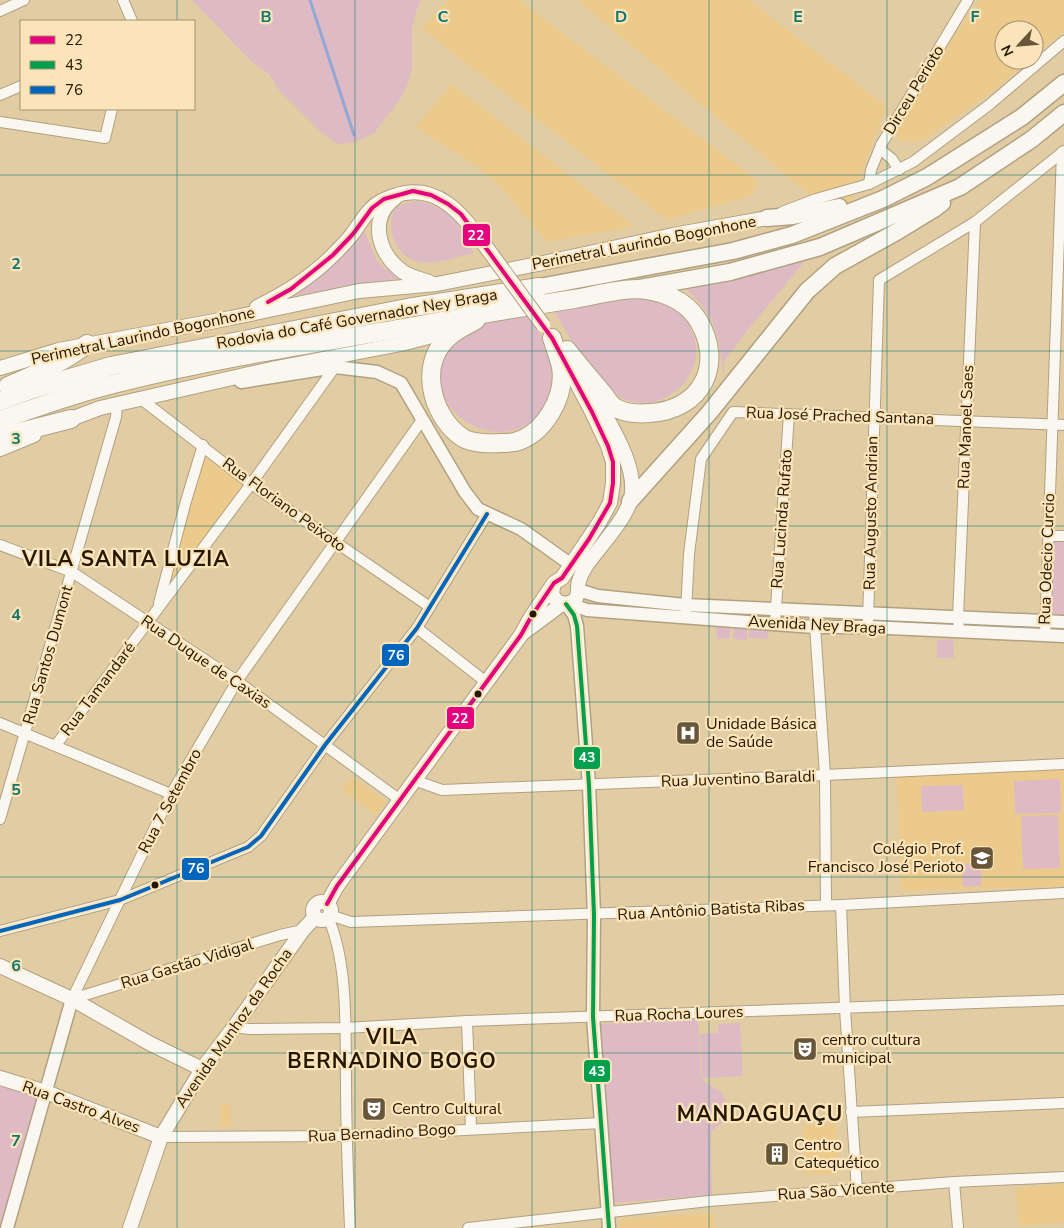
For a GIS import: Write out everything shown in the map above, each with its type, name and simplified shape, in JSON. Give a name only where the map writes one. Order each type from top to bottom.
[{"type":"highway","name":"Rodovia do Café Governador Ney Braga","points":[[0,401],[33,389],[111,366],[407,308],[539,287],[732,251],[792,235],[883,199],[926,177],[1022,117],[1064,83]]},
{"type":"highway","name":"Rodovia do Café Governador Ney Braga","points":[[0,420],[78,394],[131,379],[256,354],[500,310],[730,272],[820,247],[960,186],[1032,139],[1064,113]]},
{"type":"highway","points":[[630,501],[709,413],[807,291],[835,266],[934,209],[960,186]]},
{"type":"highway","points":[[767,218],[817,212],[883,199]]},
{"type":"highway","points":[[567,350],[613,406],[627,412],[642,414],[662,413],[686,404],[708,378],[709,345],[704,330],[695,315],[675,298],[665,294],[636,289]]},
{"type":"highway","points":[[500,310],[461,328],[450,336],[437,353],[433,364],[433,395],[441,415],[464,438],[490,444],[515,442],[537,430],[549,418],[561,387],[561,368],[547,332]]},
{"type":"highway","points":[[0,389],[39,373],[72,356],[87,344]]},
{"type":"highway","points":[[0,438],[71,419]]},
{"type":"main road","points":[[231,318],[275,298],[307,278],[333,255],[353,234],[372,208],[384,199],[413,191],[431,195],[461,214],[547,332],[592,412],[608,446],[613,462],[613,483],[610,503],[589,538],[531,617],[521,635]]},
{"type":"main road","points":[[400,194],[390,201],[379,218],[378,231],[382,246],[390,259],[402,271],[415,278],[437,284]]},
{"type":"main road","name":"Perimetral Laurindo Bogonhone","points":[[0,368],[58,350],[231,318],[359,290],[437,284],[673,234],[767,218]]},
{"type":"main road","points":[[0,449],[100,408],[276,368],[402,344],[461,328]]},
{"type":"main road","points":[[521,635],[577,598],[578,588],[585,568],[624,514],[630,501],[633,482],[627,461],[595,396],[559,339],[547,332]]},
{"type":"main road","points":[[557,583],[572,580],[578,588]]},
{"type":"main road","points":[[557,583],[552,595],[554,599],[566,604]]},
{"type":"main road","name":"Avenida Munhoz da Rocha","points":[[130,1228],[161,1137],[202,1069],[302,930],[325,913],[337,886],[521,635]]},
{"type":"main road","points":[[0,966],[72,999],[149,1043],[202,1069]]},
{"type":"main road","name":"Rua Castro Alves","points":[[0,1078],[46,1092],[161,1137]]},
{"type":"street","points":[[0,11],[24,0]]},
{"type":"street","points":[[123,0],[132,20]]},
{"type":"street","name":"Dirceu Perioto","points":[[869,184],[871,170],[881,145],[968,0]]},
{"type":"street","name":"Perimetral Laurindo Bogonhone","points":[[767,218],[816,199],[869,184],[899,170],[989,105],[1064,41]]},
{"type":"street","points":[[0,95],[20,86]]},
{"type":"street","points":[[0,122],[105,138],[112,110]]},
{"type":"street","points":[[881,145],[881,150],[892,159],[899,170]]},
{"type":"street","points":[[975,222],[1063,152]]},
{"type":"street","name":"Rua Odecio Curcio","points":[[1045,636],[1063,152]]},
{"type":"street","name":"Rua Augusto Andrian","points":[[868,627],[879,280],[975,222]]},
{"type":"street","name":"Rua Manoel Saes","points":[[959,632],[958,617],[975,222]]},
{"type":"street","points":[[180,390],[335,367],[377,372],[401,383],[465,492],[478,509],[521,529],[570,564]]},
{"type":"street","name":"Rua Tamandaré","points":[[56,745],[251,484],[335,367]]},
{"type":"street","name":"Rua Floriano Peixoto","points":[[141,399],[203,445],[251,484],[430,607]]},
{"type":"street","name":"Rua Santos Dumont","points":[[0,819],[116,417],[117,404]]},
{"type":"street","name":"Rua José Prached Santana","points":[[685,605],[689,554],[701,459],[733,412],[1064,425]]},
{"type":"street","name":"Rua Lucinda Rufato","points":[[775,623],[789,414]]},
{"type":"street","name":"Rua 7 Setembro","points":[[7,1228],[72,999],[171,794],[237,681],[422,420]]},
{"type":"street","name":"Rua Tamandaré","points":[[157,610],[203,445]]},
{"type":"street","points":[[0,931],[120,900],[248,847],[260,836],[325,745],[418,628],[487,514]]},
{"type":"street","points":[[1048,536],[1064,536]]},
{"type":"street","name":"Rua Duque de Caxias","points":[[0,547],[72,572],[237,681],[400,800]]},
{"type":"street","name":"Avenida Ney Braga","points":[[578,588],[598,596],[685,605],[1064,622]]},
{"type":"street","points":[[566,604],[574,615],[577,626],[589,785],[594,915],[593,1017],[609,1228]]},
{"type":"street","name":"Avenida Ney Braga","points":[[566,604],[587,610],[814,627],[868,627],[1064,636]]},
{"type":"street","points":[[685,605],[685,618]]},
{"type":"street","points":[[814,612],[826,776],[826,904]]},
{"type":"street","points":[[418,628],[486,682]]},
{"type":"street","points":[[0,723],[171,794]]},
{"type":"street","name":"Rua Juventino Baraldi","points":[[414,780],[442,790],[826,776],[1064,764]]},
{"type":"street","name":"Rua Antônio Batista Ribas","points":[[325,913],[351,922],[594,915],[826,904],[842,905],[1064,893]]},
{"type":"street","points":[[842,905],[844,1009],[857,1190]]},
{"type":"street","points":[[325,913],[335,934],[341,963],[345,1028],[346,1136],[350,1228]]},
{"type":"street","name":"Rua Gastão Vidigal","points":[[72,999],[280,935],[302,930]]},
{"type":"street","name":"Rua Rocha Loures","points":[[234,1027],[249,1029],[345,1028],[467,1021],[1064,1000]]},
{"type":"street","points":[[467,1021],[471,1129]]},
{"type":"street","points":[[851,1112],[1064,1103]]},
{"type":"street","name":"Rua Bernadino Bogo","points":[[161,1137],[346,1136],[602,1123]]},
{"type":"street","name":"Rua São Vicente","points":[[468,1228],[709,1201],[954,1182],[1064,1177]]},
{"type":"street","points":[[954,1182],[958,1228]]},
{"type":"shaded area","points":[[192,0],[421,0],[416,11],[412,29],[412,68],[407,86],[398,102],[374,133],[356,142],[337,144],[321,132],[279,90],[269,74],[252,62]]},
{"type":"shaded area","points":[[448,0],[519,0],[758,181],[753,195],[667,220],[422,29]]},
{"type":"shaded area","points":[[577,0],[749,0],[886,106],[843,223]]},
{"type":"shaded area","points":[[979,0],[1064,0],[1064,31],[1044,48],[1044,20],[994,20],[994,70],[1018,70],[992,92],[920,142],[900,142],[894,124]]},
{"type":"shaded area","points":[[452,84],[633,227],[547,242],[497,183],[476,166],[415,127]]},
{"type":"shaded area","points":[[416,201],[428,203],[446,212],[458,225],[474,253],[426,263],[405,255],[395,243],[391,219],[393,211],[403,204]]},
{"type":"shaded area","points":[[363,228],[376,259],[385,269],[401,278],[286,297]]},
{"type":"shaded area","points":[[800,256],[804,262],[724,361],[724,375],[721,352],[712,322],[697,299],[683,287]]},
{"type":"shaded area","points":[[652,295],[673,306],[684,317],[696,342],[695,359],[690,373],[682,385],[671,394],[659,400],[645,403],[630,401],[616,395],[607,388],[589,368],[553,310],[607,299]]},
{"type":"shaded area","points":[[524,311],[540,334],[550,357],[554,381],[553,390],[533,420],[515,430],[494,432],[474,426],[457,414],[444,398],[440,377],[447,348],[452,342],[484,322]]},
{"type":"shaded area","points":[[202,456],[244,484],[168,586]]},
{"type":"shaded area","points":[[1049,538],[1064,538],[1064,619],[1048,619]]},
{"type":"shaded area","points":[[716,625],[730,625],[730,638],[717,639]]},
{"type":"shaded area","points":[[734,625],[747,626],[747,640],[733,639]]},
{"type":"shaded area","points":[[750,626],[768,626],[768,639],[749,638]]},
{"type":"shaded area","points":[[953,639],[954,658],[937,658],[937,640]]},
{"type":"shaded area","name":"Colégio Prof. Francisco José Perioto","points":[[1064,768],[1064,886],[901,891],[897,775]]},
{"type":"shaded area","points":[[352,777],[386,801],[376,815],[342,790]]},
{"type":"shaded area","points":[[1060,779],[1061,813],[1015,814],[1014,781]]},
{"type":"shaded area","points":[[963,785],[964,810],[922,812],[921,786]]},
{"type":"shaded area","points":[[1058,815],[1060,868],[1023,869],[1021,816]]},
{"type":"shaded area","points":[[962,864],[981,864],[981,886],[963,887]]},
{"type":"shaded area","points":[[698,1018],[701,1078],[721,1093],[727,1108],[725,1120],[712,1131],[711,1136],[712,1195],[612,1203],[600,1076],[600,1024]]},
{"type":"shaded area","points":[[740,1023],[743,1076],[702,1078],[700,1034],[718,1033],[718,1024]]},
{"type":"shaded area","points":[[0,1082],[42,1095],[4,1224],[0,1223]]},
{"type":"shaded area","points":[[220,1104],[230,1104],[231,1127],[220,1127]]},
{"type":"shaded area","points":[[836,1123],[839,1174],[805,1175],[803,1125]]},
{"type":"shaded area","points":[[1064,1184],[1064,1222],[1019,1226],[1016,1188]]},
{"type":"shaded area","points":[[714,1213],[715,1228],[620,1228],[620,1219]]},
{"type":"waterway","points":[[310,0],[354,135]]},
{"type":"transit line","name":"22","points":[[268,302],[291,289],[333,255],[353,234],[372,208],[384,199],[413,191],[431,195],[461,214],[552,338],[592,412],[608,446],[613,462],[613,483],[610,503],[589,539],[562,578],[554,583],[521,635],[337,886],[327,904]]},
{"type":"transit line","name":"76","points":[[0,931],[120,900],[248,847],[261,836],[325,745],[417,628],[487,514]]},
{"type":"transit line","name":"43","points":[[566,604],[574,615],[577,626],[589,785],[594,915],[593,1017],[609,1228]]},
{"type":"place","name":"Unidade Básica de Saúde","points":[[688,733]]},
{"type":"place","name":"Colégio Prof. Francisco José Perioto","points":[[982,858]]},
{"type":"place","name":"centro cultura municipal","points":[[805,1049]]},
{"type":"place","name":"Centro Cultural","points":[[374,1109]]},
{"type":"place","name":"Centro Catequético","points":[[777,1154]]},
{"type":"district","name":"VILA SANTA LUZIA","points":[[126,559]]},
{"type":"district","name":"VILA BERNADINO BOGO","points":[[392,1049]]},
{"type":"district","name":"MANDAGUAÇU","points":[[760,1114]]}]
